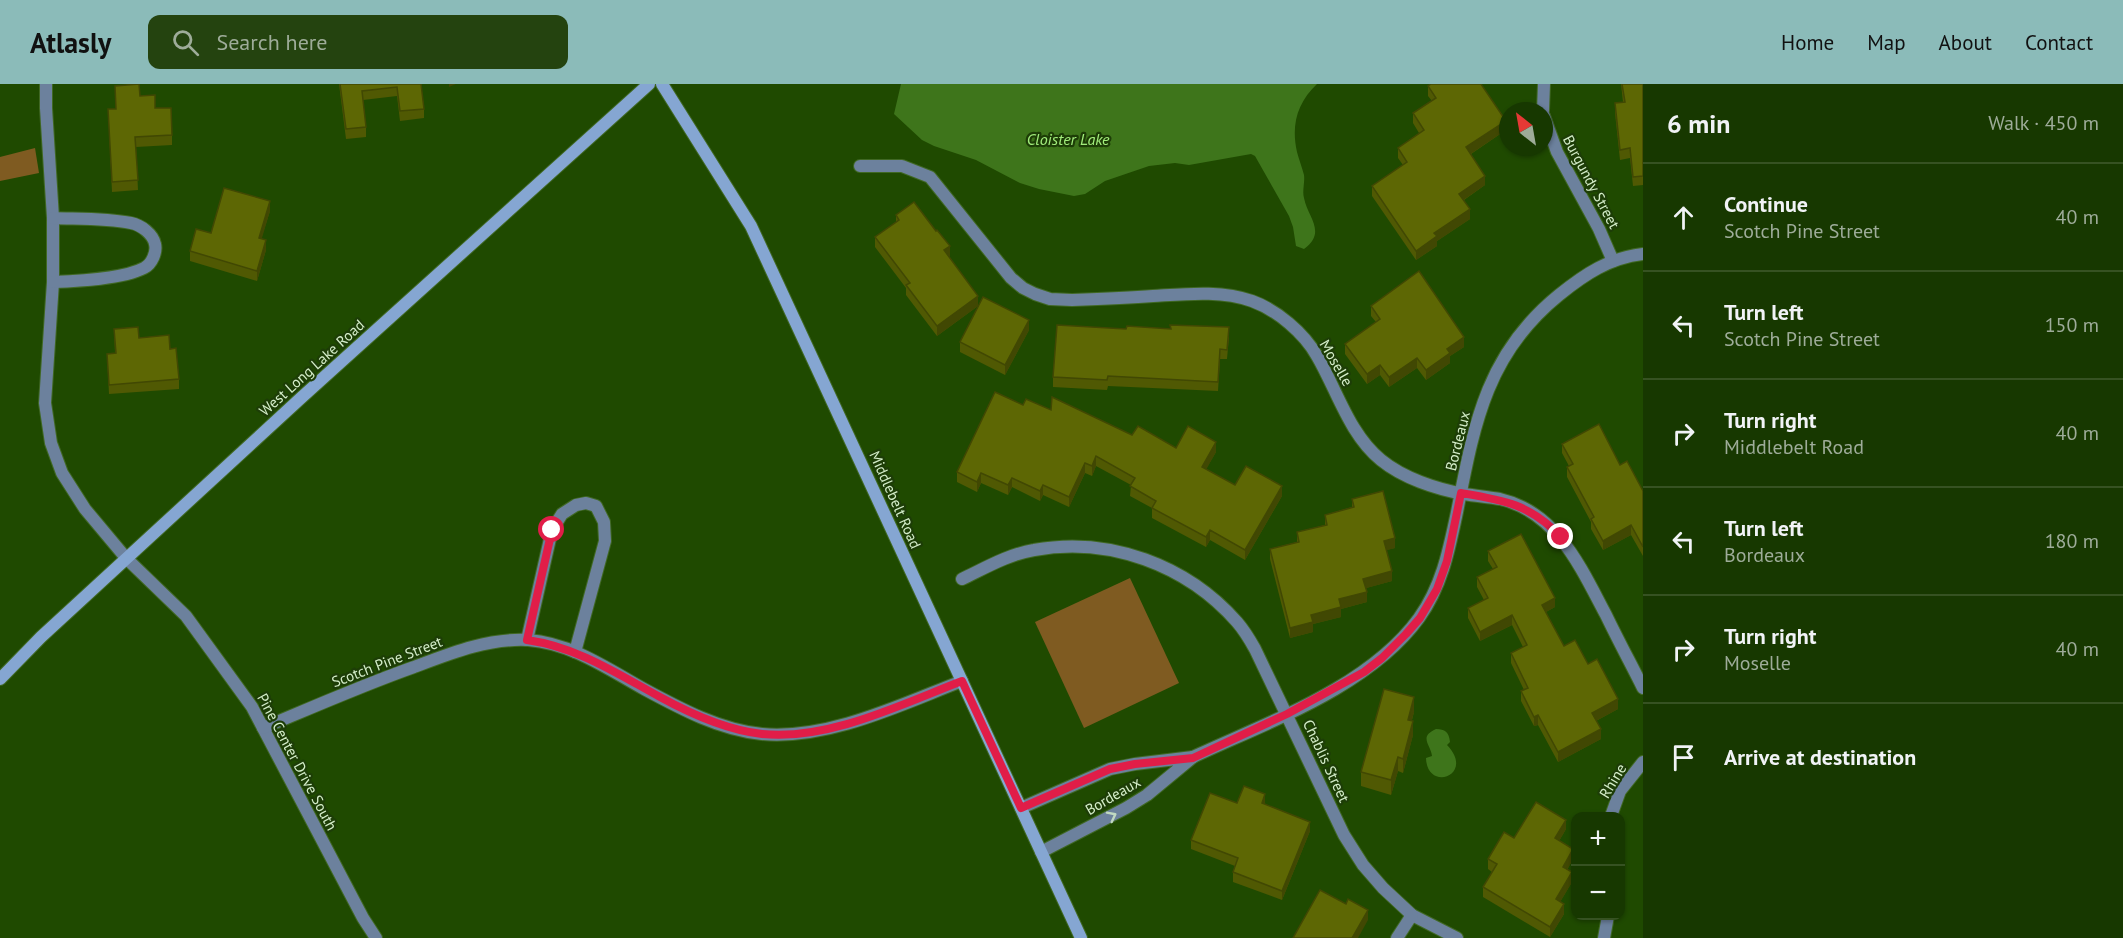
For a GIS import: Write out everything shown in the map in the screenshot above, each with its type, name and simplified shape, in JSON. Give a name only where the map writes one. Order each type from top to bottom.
[{"type":"street","name":"Pine Center Drive South","points":[[46,84],[45,108],[53,219],[53,282],[45,403],[51,443],[62,473],[85,510],[126,558],[186,616],[252,707],[363,918],[376,938]]},
{"type":"street","name":"West Long Lake Road","points":[[0,679],[41,637],[310,388],[649,84]]},
{"type":"street","name":"Middlebelt Road","points":[[662,84],[751,226],[1081,938]]},
{"type":"street","points":[[1543,102],[1544,84]]},
{"type":"street","name":"Burgundy Street","points":[[1553,141],[1613,261]]},
{"type":"street","name":"Moselle","points":[[860,166],[902,166],[930,177],[1000,266],[1023,288],[1035,294],[1050,299],[1072,300],[1214,294],[1237,297],[1262,306],[1288,323],[1304,337],[1317,354],[1357,431],[1380,459],[1414,479],[1461,493],[1501,499],[1522,507],[1551,526],[1561,537],[1586,577],[1643,688]]},
{"type":"street","points":[[53,219],[133,223],[148,232],[155,244],[153,258],[146,267],[82,281],[53,282]]},
{"type":"street","name":"Bordeaux","points":[[1041,852],[1148,795],[1193,758],[1287,714],[1364,672],[1395,646],[1420,618],[1437,589],[1447,561],[1480,412],[1490,382],[1507,352],[1528,322],[1589,272],[1613,261],[1643,254]]},
{"type":"street","points":[[527,640],[552,530],[562,514],[576,505],[586,503],[596,506],[604,522],[605,541],[575,652]]},
{"type":"street","name":"Chablis Street","points":[[962,579],[1032,550],[1058,547],[1109,548],[1144,558],[1177,574],[1205,593],[1238,623],[1255,649],[1344,835],[1364,865],[1383,888],[1412,915],[1457,938]]},
{"type":"street","name":"Scotch Pine Street","points":[[263,728],[367,684],[468,647],[527,640],[551,644],[575,652],[683,710],[725,726],[762,734],[794,734],[845,724],[897,708],[962,681]]},
{"type":"street","name":"Bordeaux","points":[[1021,808],[1110,769],[1193,758]]},
{"type":"street","name":"Rhine","points":[[1612,812],[1620,791],[1643,762]]},
{"type":"street","points":[[1397,938],[1412,915]]},
{"type":"street","points":[[1604,938],[1607,920]]},
{"type":"shaded area","points":[[35,148],[39,173],[0,181],[0,157]]},
{"type":"shaded area","points":[[1130,578],[1179,683],[1084,728],[1035,622]]},
{"type":"water","name":"Cloister Lake","points":[[901,84],[1317,84],[1300,107],[1295,124],[1295,142],[1304,175],[1303,195],[1314,225],[1314,237],[1304,249],[1296,246],[1289,216],[1255,156],[1251,154],[1189,165],[1175,163],[1149,166],[1105,181],[1085,194],[1074,196],[1039,189],[1020,183],[976,160],[922,140],[894,114]]},
{"type":"water","points":[[1436,729],[1444,730],[1449,736],[1450,742],[1447,745],[1454,756],[1456,765],[1448,776],[1434,775],[1428,769],[1426,758],[1432,756],[1427,738]]},
{"type":"building","points":[[139,84],[140,96],[155,95],[155,108],[171,108],[172,135],[135,137],[138,180],[112,182],[108,109],[116,109],[115,86]]},
{"type":"building","points":[[340,84],[421,84],[424,109],[400,111],[397,87],[362,91],[366,127],[346,129]]},
{"type":"building","points":[[1431,84],[1481,84],[1499,111],[1499,126],[1466,147],[1485,176],[1459,194],[1470,209],[1434,233],[1437,236],[1416,251],[1372,186],[1407,162],[1398,148],[1424,130],[1413,113],[1436,98],[1428,86]]},
{"type":"building","points":[[1622,84],[1643,84],[1643,176],[1633,177],[1630,148],[1620,150],[1615,103],[1625,102]]},
{"type":"building","points":[[224,188],[270,201],[259,238],[266,240],[257,271],[190,251],[196,229],[211,233]]},
{"type":"building","points":[[914,202],[950,246],[944,250],[978,296],[937,326],[906,285],[910,283],[875,237],[899,220],[896,215]]},
{"type":"building","points":[[1419,271],[1464,337],[1447,349],[1450,353],[1426,370],[1417,358],[1389,377],[1380,365],[1367,374],[1345,344],[1380,319],[1371,306]]},
{"type":"building","points":[[983,297],[1029,320],[1005,365],[960,342]]},
{"type":"building","points":[[1057,325],[1126,329],[1127,326],[1171,329],[1170,325],[1229,327],[1227,350],[1220,349],[1218,382],[1108,376],[1107,380],[1053,377]]},
{"type":"building","points":[[138,327],[139,338],[169,335],[170,349],[176,348],[179,379],[109,385],[107,354],[116,353],[114,329]]},
{"type":"building","points":[[995,392],[1023,405],[1026,399],[1051,410],[1052,397],[1132,435],[1138,426],[1176,448],[1188,426],[1216,442],[1202,467],[1235,485],[1246,466],[1282,486],[1245,550],[1210,530],[1206,537],[1152,508],[1156,501],[1130,486],[1135,478],[1096,456],[1092,466],[1085,463],[1069,497],[1043,485],[1040,491],[1012,478],[1008,485],[981,473],[977,482],[957,472]]},
{"type":"building","points":[[1599,424],[1620,465],[1627,461],[1643,491],[1643,547],[1631,525],[1603,541],[1591,519],[1594,517],[1567,467],[1573,464],[1562,444]]},
{"type":"building","points":[[1383,491],[1395,538],[1384,541],[1392,571],[1363,579],[1367,592],[1339,599],[1341,607],[1311,615],[1313,622],[1290,628],[1270,549],[1299,542],[1297,532],[1327,525],[1325,515],[1354,507],[1352,499]]},
{"type":"building","points":[[1521,534],[1555,598],[1542,605],[1564,646],[1575,640],[1588,664],[1597,659],[1618,699],[1592,713],[1601,729],[1558,752],[1538,715],[1534,717],[1521,691],[1528,688],[1511,653],[1527,645],[1512,615],[1480,632],[1468,608],[1488,598],[1477,577],[1497,567],[1488,551]]},
{"type":"building","points":[[1384,689],[1414,697],[1408,720],[1413,721],[1403,759],[1398,757],[1391,780],[1361,772]]},
{"type":"building","points":[[1244,786],[1265,794],[1262,803],[1310,822],[1282,891],[1233,872],[1238,858],[1191,840],[1210,793],[1237,803]]},
{"type":"building","points":[[1536,802],[1566,820],[1555,838],[1571,848],[1571,853],[1563,867],[1571,874],[1556,899],[1564,904],[1550,927],[1483,887],[1497,864],[1488,859],[1504,832],[1514,838]]},
{"type":"building","points":[[1320,890],[1346,904],[1348,899],[1368,910],[1352,938],[1293,938]]},
{"type":"route","points":[[552,530],[527,640],[551,644],[575,652],[683,710],[725,726],[762,734],[794,734],[845,724],[897,708],[962,681],[1021,808],[1110,769],[1193,758],[1287,714],[1364,672],[1406,634],[1420,618],[1437,589],[1447,561],[1461,493],[1501,499],[1522,507],[1538,516],[1561,537]]}]
